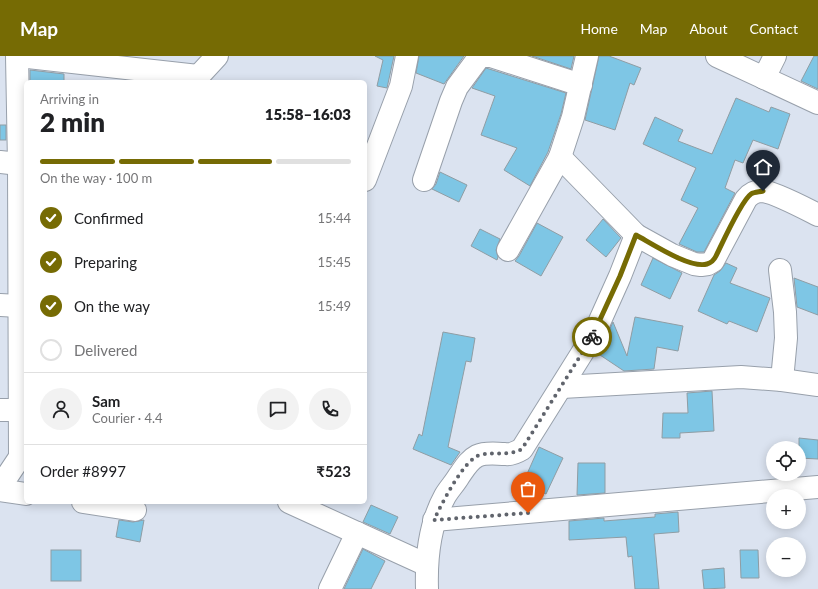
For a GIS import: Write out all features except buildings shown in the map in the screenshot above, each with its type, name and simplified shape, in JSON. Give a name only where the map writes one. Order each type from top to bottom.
[{"type":"street","points":[[24,494],[0,489],[23,449],[10,410],[10,305],[16,168],[18,56],[195,79],[217,56]]},
{"type":"street","points":[[367,175],[400,86],[407,56]]},
{"type":"street","points":[[424,180],[457,87],[480,56],[488,56]]},
{"type":"street","points":[[491,56],[581,85]]},
{"type":"street","points":[[508,250],[560,157],[573,117],[587,56]]},
{"type":"street","points":[[717,56],[818,103]]},
{"type":"street","points":[[764,78],[775,56]]},
{"type":"street","points":[[560,157],[636,235],[672,255],[694,264],[708,264],[713,261],[746,199],[751,194],[756,192],[763,191],[772,194],[818,215]]},
{"type":"street","points":[[427,589],[426,565],[429,540],[434,520],[445,496],[469,461],[478,455],[492,453],[506,455],[522,449],[594,334],[620,276],[636,235]]},
{"type":"street","points":[[780,270],[785,312],[786,338],[782,380]]},
{"type":"street","points":[[562,387],[741,377],[782,380],[818,386]]},
{"type":"street","points":[[434,520],[818,487]]},
{"type":"street","points":[[96,504],[135,510]]},
{"type":"street","points":[[294,504],[426,565]]},
{"type":"street","points":[[330,589],[357,532]]},
{"type":"way so far","points":[[528,513],[434,520],[445,496],[469,461],[478,455],[492,453],[506,455],[522,449],[592,337]]},
{"type":"route","points":[[592,337],[620,276],[636,235],[684,260],[694,264],[708,264],[713,261],[716,256],[746,199],[751,194],[763,191]]}]
